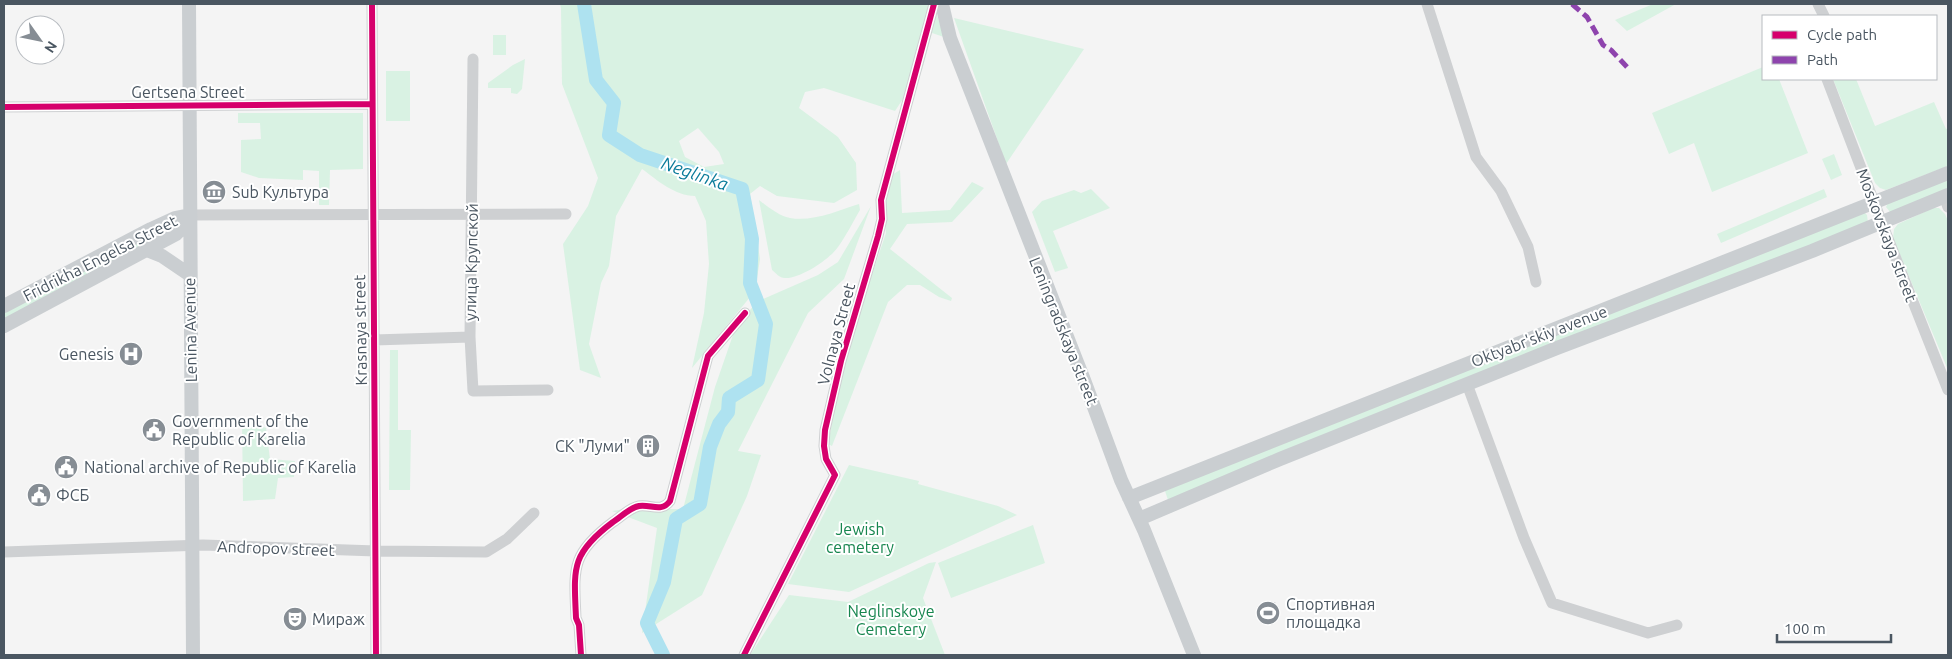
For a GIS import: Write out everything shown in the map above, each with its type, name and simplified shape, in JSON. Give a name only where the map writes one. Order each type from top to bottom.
[{"type":"main road","name":"Lenina Avenue","points":[[189,4],[193,655]]},
{"type":"main road","name":"Leningradskaya street","points":[[942,4],[950,38],[1129,498],[1139,518],[1194,655]]},
{"type":"main road","name":"Oktyabr'skiy avenue","points":[[1129,498],[1948,172]]},
{"type":"main road","name":"Oktyabr'skiy avenue","points":[[1139,518],[1467,384],[1882,222],[1947,199]]},
{"type":"main road","name":"Fridrikha Engelsa Street","points":[[4,306],[152,229],[175,218],[190,215]]},
{"type":"main road","name":"Fridrikha Engelsa Street","points":[[4,326],[176,234],[190,215]]},
{"type":"main road","points":[[152,229],[158,234],[153,247],[162,256],[190,275]]},
{"type":"main road","points":[[1605,310],[1611,328]]},
{"type":"street","name":"Krasnaya street","points":[[372,4],[376,655]]},
{"type":"street","name":"Volnaya Street","points":[[744,655],[835,475],[826,459],[824,446],[825,430],[841,361],[880,227],[882,219],[881,200],[934,4]]},
{"type":"street","points":[[1427,4],[1476,157],[1501,191],[1528,247],[1536,282]]},
{"type":"street","name":"улица Крупской","points":[[473,59],[470,337],[473,391],[548,390]]},
{"type":"street","name":"Moskovskaya street","points":[[1827,80],[1948,390]]},
{"type":"street","name":"Gertsena Street","points":[[4,106],[372,104]]},
{"type":"street","points":[[190,215],[566,214]]},
{"type":"street","points":[[581,655],[580,625],[576,618],[574,571],[584,549],[599,533],[633,508],[641,506],[666,507],[670,501],[708,356],[745,313]]},
{"type":"street","points":[[374,340],[470,337]]},
{"type":"street","points":[[1467,384],[1524,538],[1552,602],[1648,633],[1677,625]]},
{"type":"street","name":"Andropov street","points":[[4,552],[193,545],[376,551],[486,552],[507,539],[534,512]]},
{"type":"green space","points":[[560,4],[936,4],[936,12],[944,37],[932,33],[922,70],[895,111],[824,88],[805,92],[799,108],[838,137],[856,163],[857,190],[834,203],[777,196],[760,186],[750,194],[760,259],[755,291],[692,368],[704,313],[709,264],[706,221],[695,196],[673,190],[642,169],[616,216],[609,266],[601,283],[589,344],[601,378],[580,370],[563,244],[588,206],[598,178],[562,84]],"holes":[[[698,128],[719,152],[724,164],[704,167],[685,157],[679,141]]]},
{"type":"green space","points":[[1653,4],[1676,4],[1627,31],[1615,20]]},
{"type":"green space","points":[[954,18],[1084,49],[1006,164]]},
{"type":"green space","points":[[493,35],[506,35],[506,55],[493,55]]},
{"type":"green space","points":[[525,59],[522,89],[517,94],[511,93],[511,88],[488,88],[488,83]]},
{"type":"green space","points":[[1762,67],[1762,80],[1779,80],[1808,153],[1712,192],[1694,143],[1669,154],[1652,113]]},
{"type":"green space","points":[[386,71],[410,71],[410,121],[386,121]]},
{"type":"green space","points":[[1833,80],[1856,80],[1875,126],[1934,102],[1946,129],[1948,128],[1948,166],[1886,190],[1880,188],[1875,183]]},
{"type":"green space","points":[[238,113],[363,113],[363,169],[330,170],[329,205],[319,205],[319,171],[303,170],[303,180],[259,178],[241,172],[241,140],[261,139],[260,123],[238,123]]},
{"type":"green space","points":[[1834,154],[1842,175],[1831,180],[1822,159]]},
{"type":"green space","points":[[900,170],[902,213],[950,210],[972,182],[984,188],[952,222],[907,224],[890,249],[952,298],[951,301],[939,297],[920,285],[907,285],[888,302],[832,446],[828,444],[837,396],[858,316],[886,233],[882,201],[890,176]]},
{"type":"green space","points":[[1948,179],[1948,190],[1891,213],[1886,207],[1888,203]]},
{"type":"green space","points":[[1091,189],[1110,208],[1053,231],[1068,268],[1055,272],[1032,212],[1042,201],[1074,190],[1081,193]]},
{"type":"green space","points":[[1824,189],[1827,197],[1721,243],[1717,234]]},
{"type":"green space","points":[[759,200],[786,217],[799,219],[834,213],[859,204],[860,210],[834,252],[806,272],[783,278],[772,270]]},
{"type":"green space","points":[[871,206],[844,279],[808,313],[738,451],[761,455],[747,496],[702,595],[642,633],[657,528],[612,511],[625,509],[683,509],[715,387],[734,332],[756,302],[818,275],[838,262]]},
{"type":"green space","points":[[1933,208],[1939,208],[1945,214],[1948,221],[1948,370],[1893,238],[1894,229],[1898,224]]},
{"type":"green space","points":[[1864,212],[1867,215],[1868,223],[1168,500],[1164,488]]},
{"type":"green space","points":[[144,235],[151,237],[149,243],[4,320],[4,311]]},
{"type":"green space","points":[[390,350],[398,350],[398,430],[411,430],[410,490],[389,490]]},
{"type":"green space","points":[[242,417],[266,428],[270,459],[295,461],[294,477],[278,478],[275,499],[243,501]]},
{"type":"green space","name":"Jewish cemetery","points":[[849,465],[919,481],[918,484],[998,506],[1017,515],[849,592],[788,584]]},
{"type":"green space","points":[[1033,525],[1045,563],[951,598],[938,563]]},
{"type":"green space","name":"Neglinskoye Cemetery","points":[[936,562],[923,598],[945,655],[750,655],[789,595],[848,602],[929,563]]},
{"type":"waterway","name":"Neglinka","points":[[584,4],[596,80],[614,103],[609,135],[640,155],[742,189],[752,239],[750,283],[766,324],[758,380],[729,398],[728,412],[719,424],[710,447],[700,504],[676,519],[664,582],[647,623],[663,655]]},
{"type":"marked path","points":[[1572,4],[1587,17],[1603,45],[1611,50],[1627,67]]},
{"type":"cycle path","points":[[372,4],[376,655]]},
{"type":"cycle path","points":[[744,655],[835,475],[826,459],[824,446],[825,430],[841,361],[878,236],[882,219],[881,200],[934,4]]},
{"type":"cycle path","points":[[4,107],[372,104]]},
{"type":"cycle path","points":[[581,655],[579,625],[576,618],[575,575],[582,554],[599,533],[628,511],[639,506],[663,507],[670,501],[708,356],[745,313]]},
{"type":"place","name":"Sub Культура","points":[[214,192]]},
{"type":"place","name":"Genesis","points":[[131,354]]},
{"type":"place","name":"Government of the Republic of Karelia","points":[[154,430]]},
{"type":"place","name":"СК \"Луми\"","points":[[648,446]]},
{"type":"place","name":"National archive of Republic of Karelia","points":[[66,467]]},
{"type":"place","name":"ФСБ","points":[[39,495]]},
{"type":"place","name":"Спортивная площадка","points":[[1268,613]]},
{"type":"place","name":"Мираж","points":[[295,619]]}]
